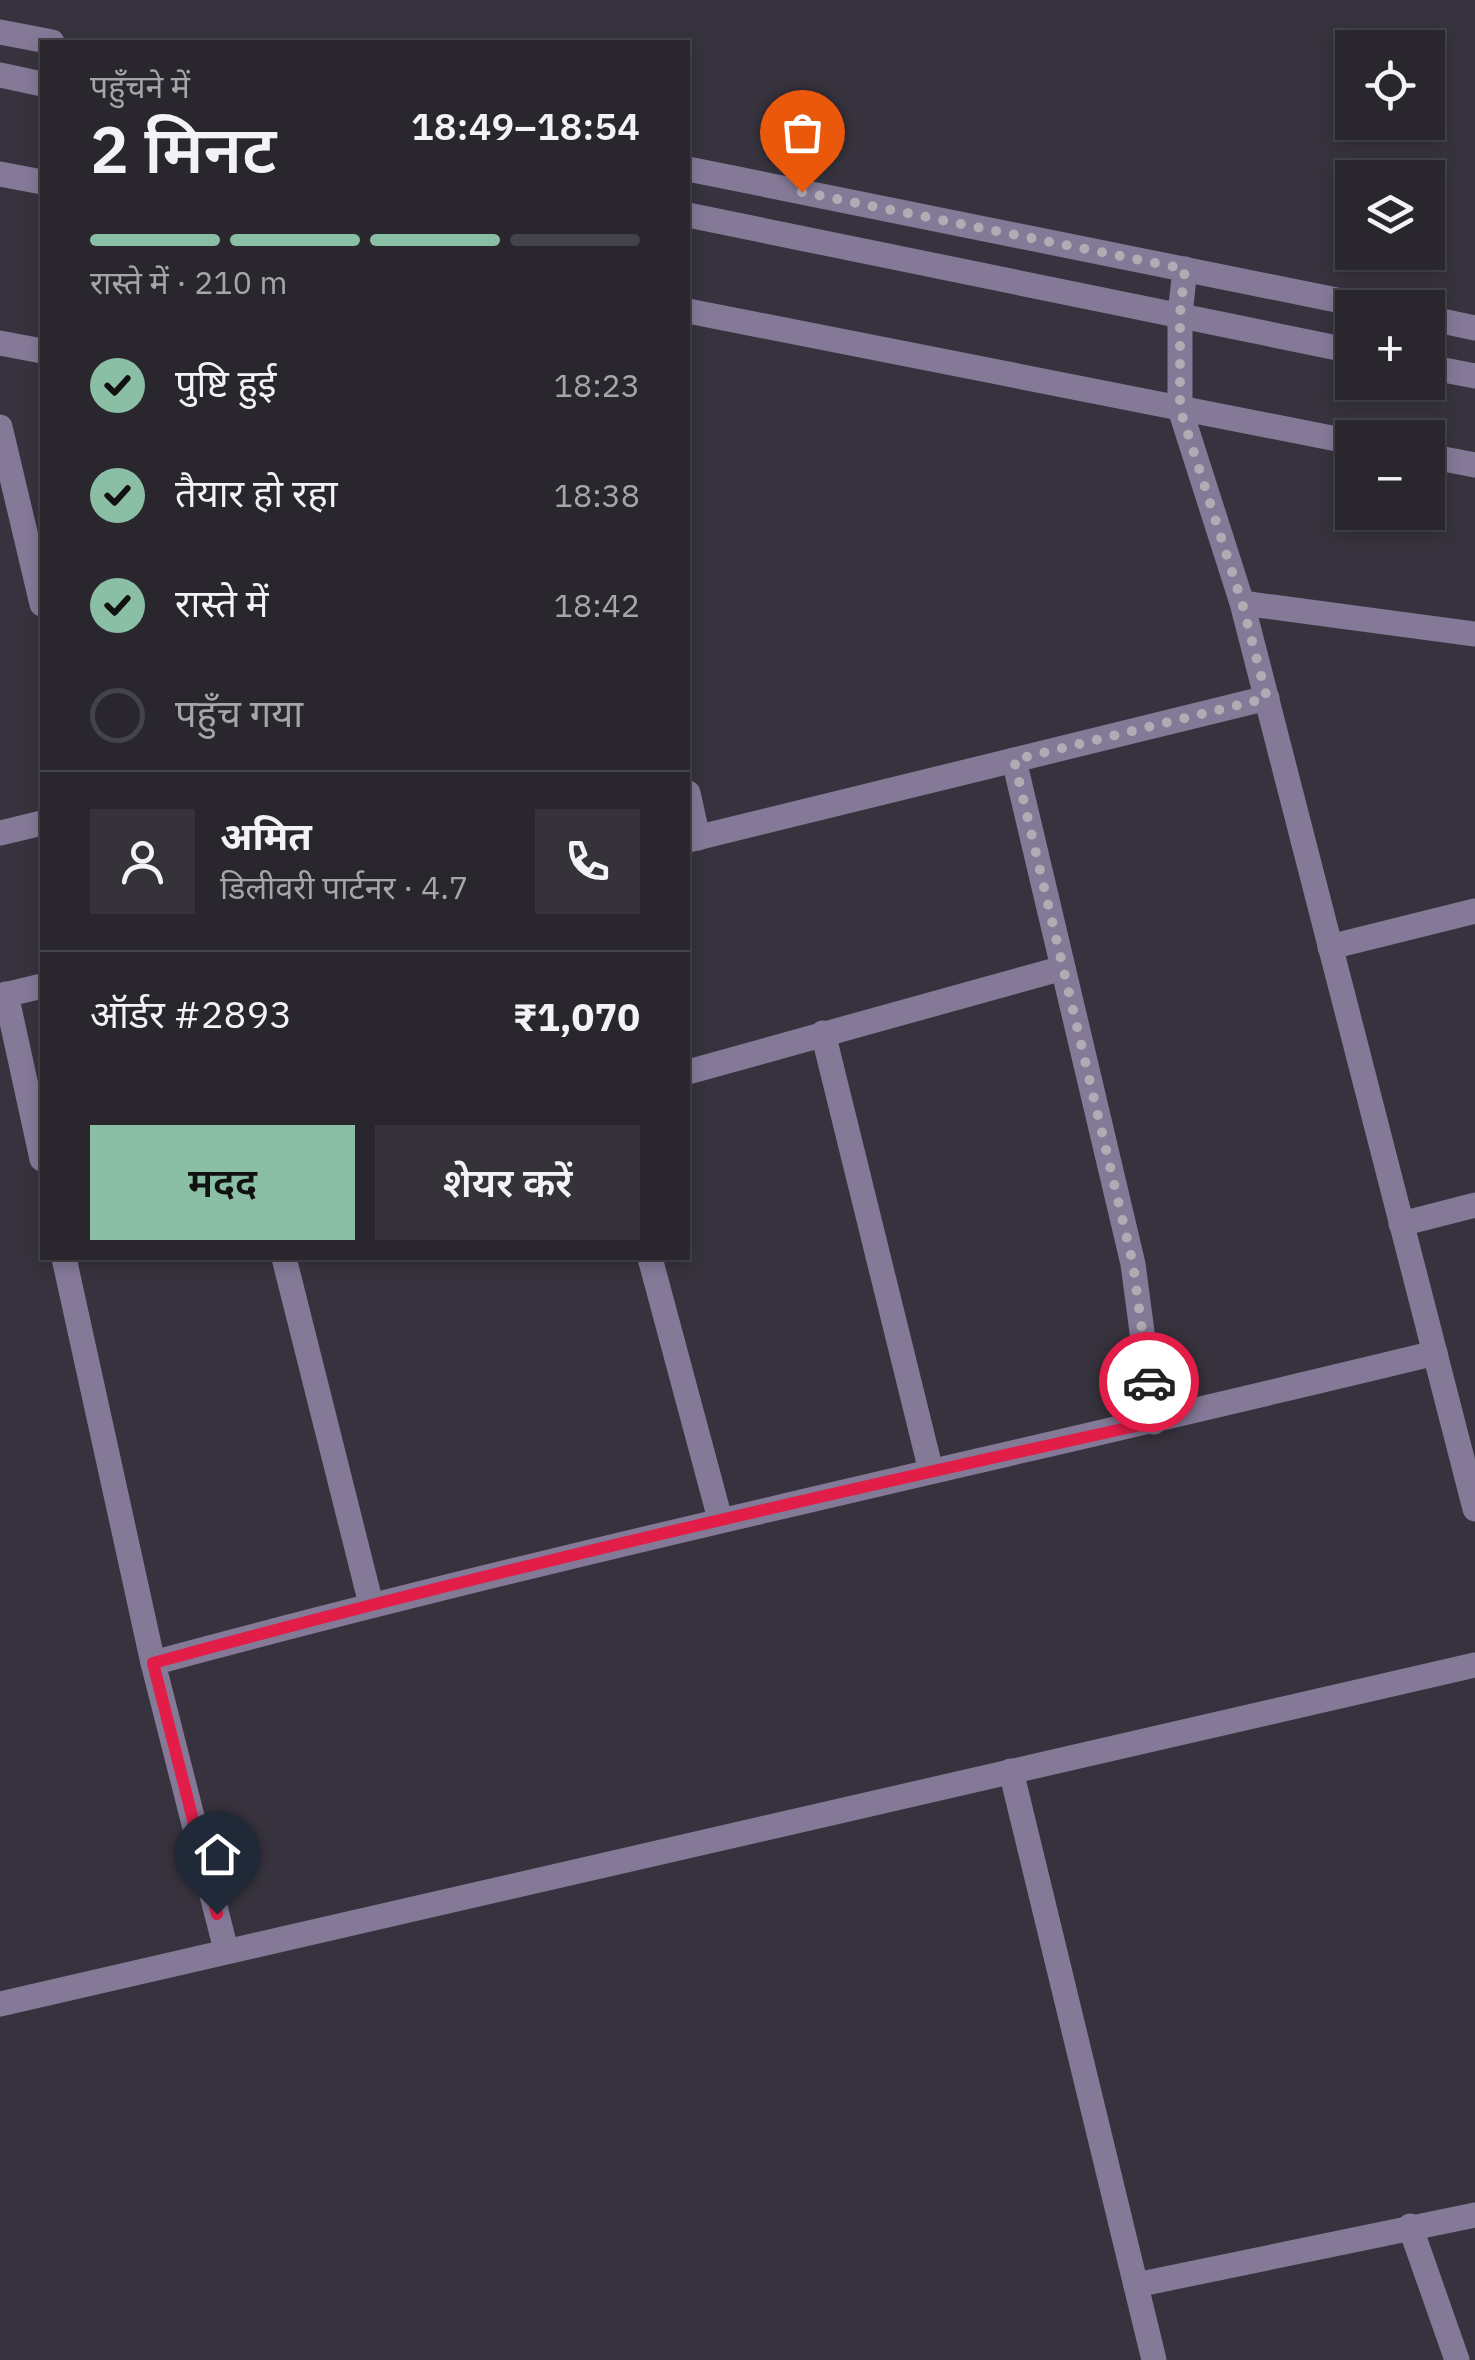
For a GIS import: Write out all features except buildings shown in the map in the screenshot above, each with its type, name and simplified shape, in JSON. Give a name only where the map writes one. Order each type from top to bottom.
[{"type":"street","points":[[0,32],[42,40]]},
{"type":"street","points":[[0,75],[40,84]]},
{"type":"street","points":[[690,169],[1335,300]]},
{"type":"street","points":[[0,174],[40,182]]},
{"type":"street","points":[[690,214],[1335,347]]},
{"type":"street","points":[[1185,269],[1180,314],[1180,409],[1242,603],[1475,1509]]},
{"type":"street","points":[[690,310],[1335,439]]},
{"type":"street","points":[[1445,322],[1475,328]]},
{"type":"street","points":[[0,343],[40,351]]},
{"type":"street","points":[[1445,370],[1475,376]]},
{"type":"street","points":[[0,426],[32,509],[40,585]]},
{"type":"street","points":[[1445,459],[1475,465]]},
{"type":"street","points":[[1242,603],[1475,634]]},
{"type":"street","points":[[690,811],[693,839],[1267,698]]},
{"type":"street","points":[[1014,760],[1133,1264],[1154,1422]]},
{"type":"street","points":[[0,833],[40,823]]},
{"type":"street","points":[[1330,948],[1475,912]]},
{"type":"street","points":[[690,1071],[1063,968]]},
{"type":"street","points":[[40,986],[3,995],[40,1150]]},
{"type":"street","points":[[824,1033],[930,1471]]},
{"type":"street","points":[[1401,1224],[1475,1205]]},
{"type":"street","points":[[64,1260],[153,1663],[226,1950]]},
{"type":"street","points":[[285,1260],[371,1604]]},
{"type":"street","points":[[651,1260],[720,1519]]},
{"type":"street","points":[[153,1663],[371,1604],[720,1519],[1154,1422],[1435,1353]]},
{"type":"street","points":[[0,2004],[1475,1664]]},
{"type":"street","points":[[1011,1771],[1154,2360]]},
{"type":"street","points":[[1136,2285],[1475,2215]]},
{"type":"street","points":[[1410,2226],[1458,2360]]},
{"type":"way so far","points":[[802,192],[1185,269],[1180,314],[1180,409],[1242,603],[1267,698],[1014,760],[1133,1264],[1149,1382]]},
{"type":"route","points":[[217,1914],[153,1663],[371,1604],[681,1528],[1154,1422],[1149,1382]]}]
